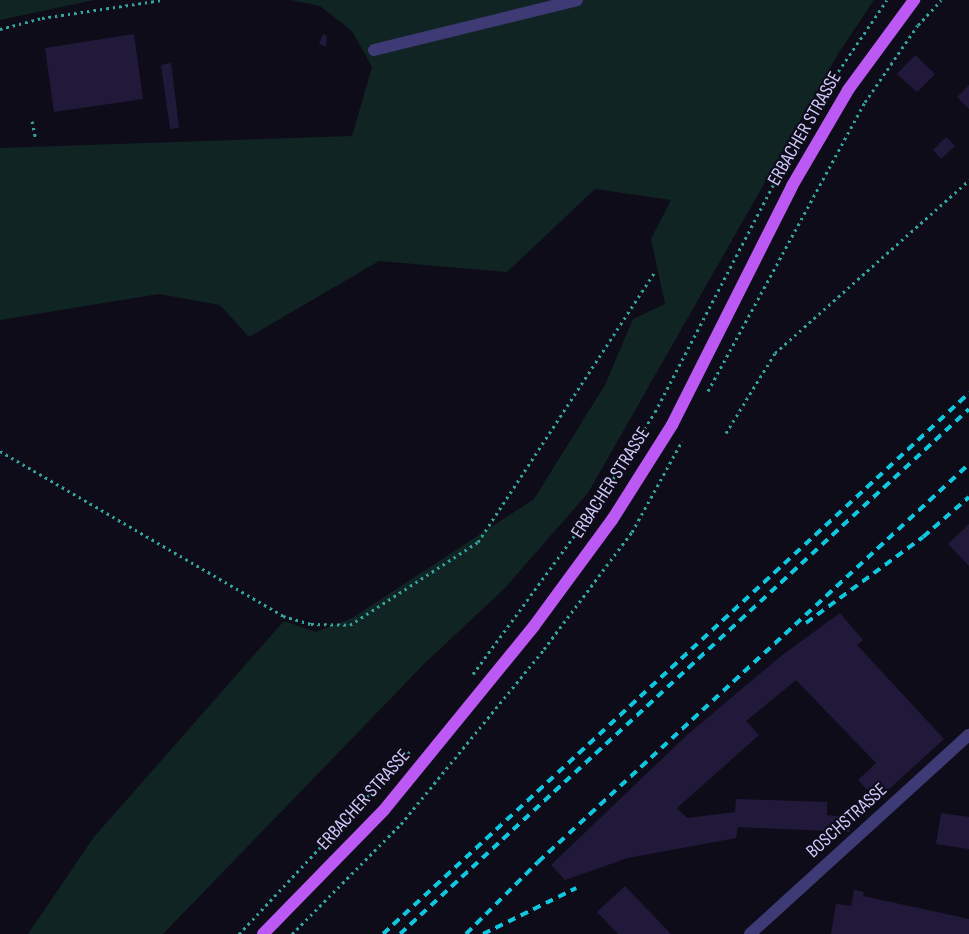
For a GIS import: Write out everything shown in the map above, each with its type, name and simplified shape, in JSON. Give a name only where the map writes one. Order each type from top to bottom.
[{"type":"main road","name":"ERBACHER STRASSE","points":[[263,934],[384,810],[534,626],[612,520],[672,425],[792,186],[843,98],[914,0]]},
{"type":"street","points":[[374,50],[577,0]]},
{"type":"street","name":"BOSCHSTRASSE","points":[[750,934],[969,735]]},
{"type":"path","points":[[0,29],[42,18],[162,0]]},
{"type":"path","points":[[468,681],[596,506],[655,412],[830,82],[887,0]]},
{"type":"path","points":[[32,121],[36,140]]},
{"type":"path","points":[[726,433],[775,353],[969,180]]},
{"type":"path","points":[[0,451],[283,616],[311,624],[350,625],[478,542],[655,272]]},
{"type":"path","points":[[239,934],[413,747]]},
{"type":"green space","points":[[0,0],[94,0],[0,20]]},
{"type":"green space","points":[[291,0],[874,0],[838,54],[588,493],[505,588],[425,663],[163,934],[28,934],[94,837],[284,621],[316,632],[352,618],[534,499],[605,385],[633,319],[665,304],[651,239],[671,200],[595,189],[507,272],[379,261],[249,337],[220,305],[159,294],[0,320],[0,148],[352,136],[372,67],[352,31],[320,6]]},
{"type":"building","points":[[134,34],[143,99],[54,112],[45,48]]},
{"type":"building","points":[[323,34],[327,36],[326,47],[319,44]]},
{"type":"building","points":[[915,55],[935,74],[917,92],[897,74]]},
{"type":"building","points":[[171,63],[179,128],[170,129],[161,65]]},
{"type":"building","points":[[969,85],[969,109],[957,97]]},
{"type":"building","points":[[946,137],[955,146],[941,159],[933,150]]},
{"type":"building","points":[[969,524],[969,566],[948,544]]},
{"type":"building","points":[[840,613],[863,640],[857,645],[944,739],[877,800],[858,780],[876,763],[796,680],[746,721],[759,735],[677,808],[687,818],[735,812],[736,799],[827,802],[827,815],[847,817],[850,832],[738,827],[736,838],[628,858],[565,880],[551,865],[687,735],[781,656]]},
{"type":"building","points":[[941,813],[969,817],[969,849],[936,844]]},
{"type":"building","points":[[625,886],[671,934],[618,934],[597,912]]},
{"type":"building","points":[[854,890],[864,892],[863,896],[969,919],[969,934],[831,934],[836,904],[851,906]]},
{"type":"railway","points":[[383,934],[969,393]]},
{"type":"railway","points":[[400,934],[969,409]]},
{"type":"railway","points":[[466,934],[538,862],[969,464]]},
{"type":"railway","points":[[806,623],[923,537],[969,497]]},
{"type":"railway","points":[[483,934],[576,888]]}]
